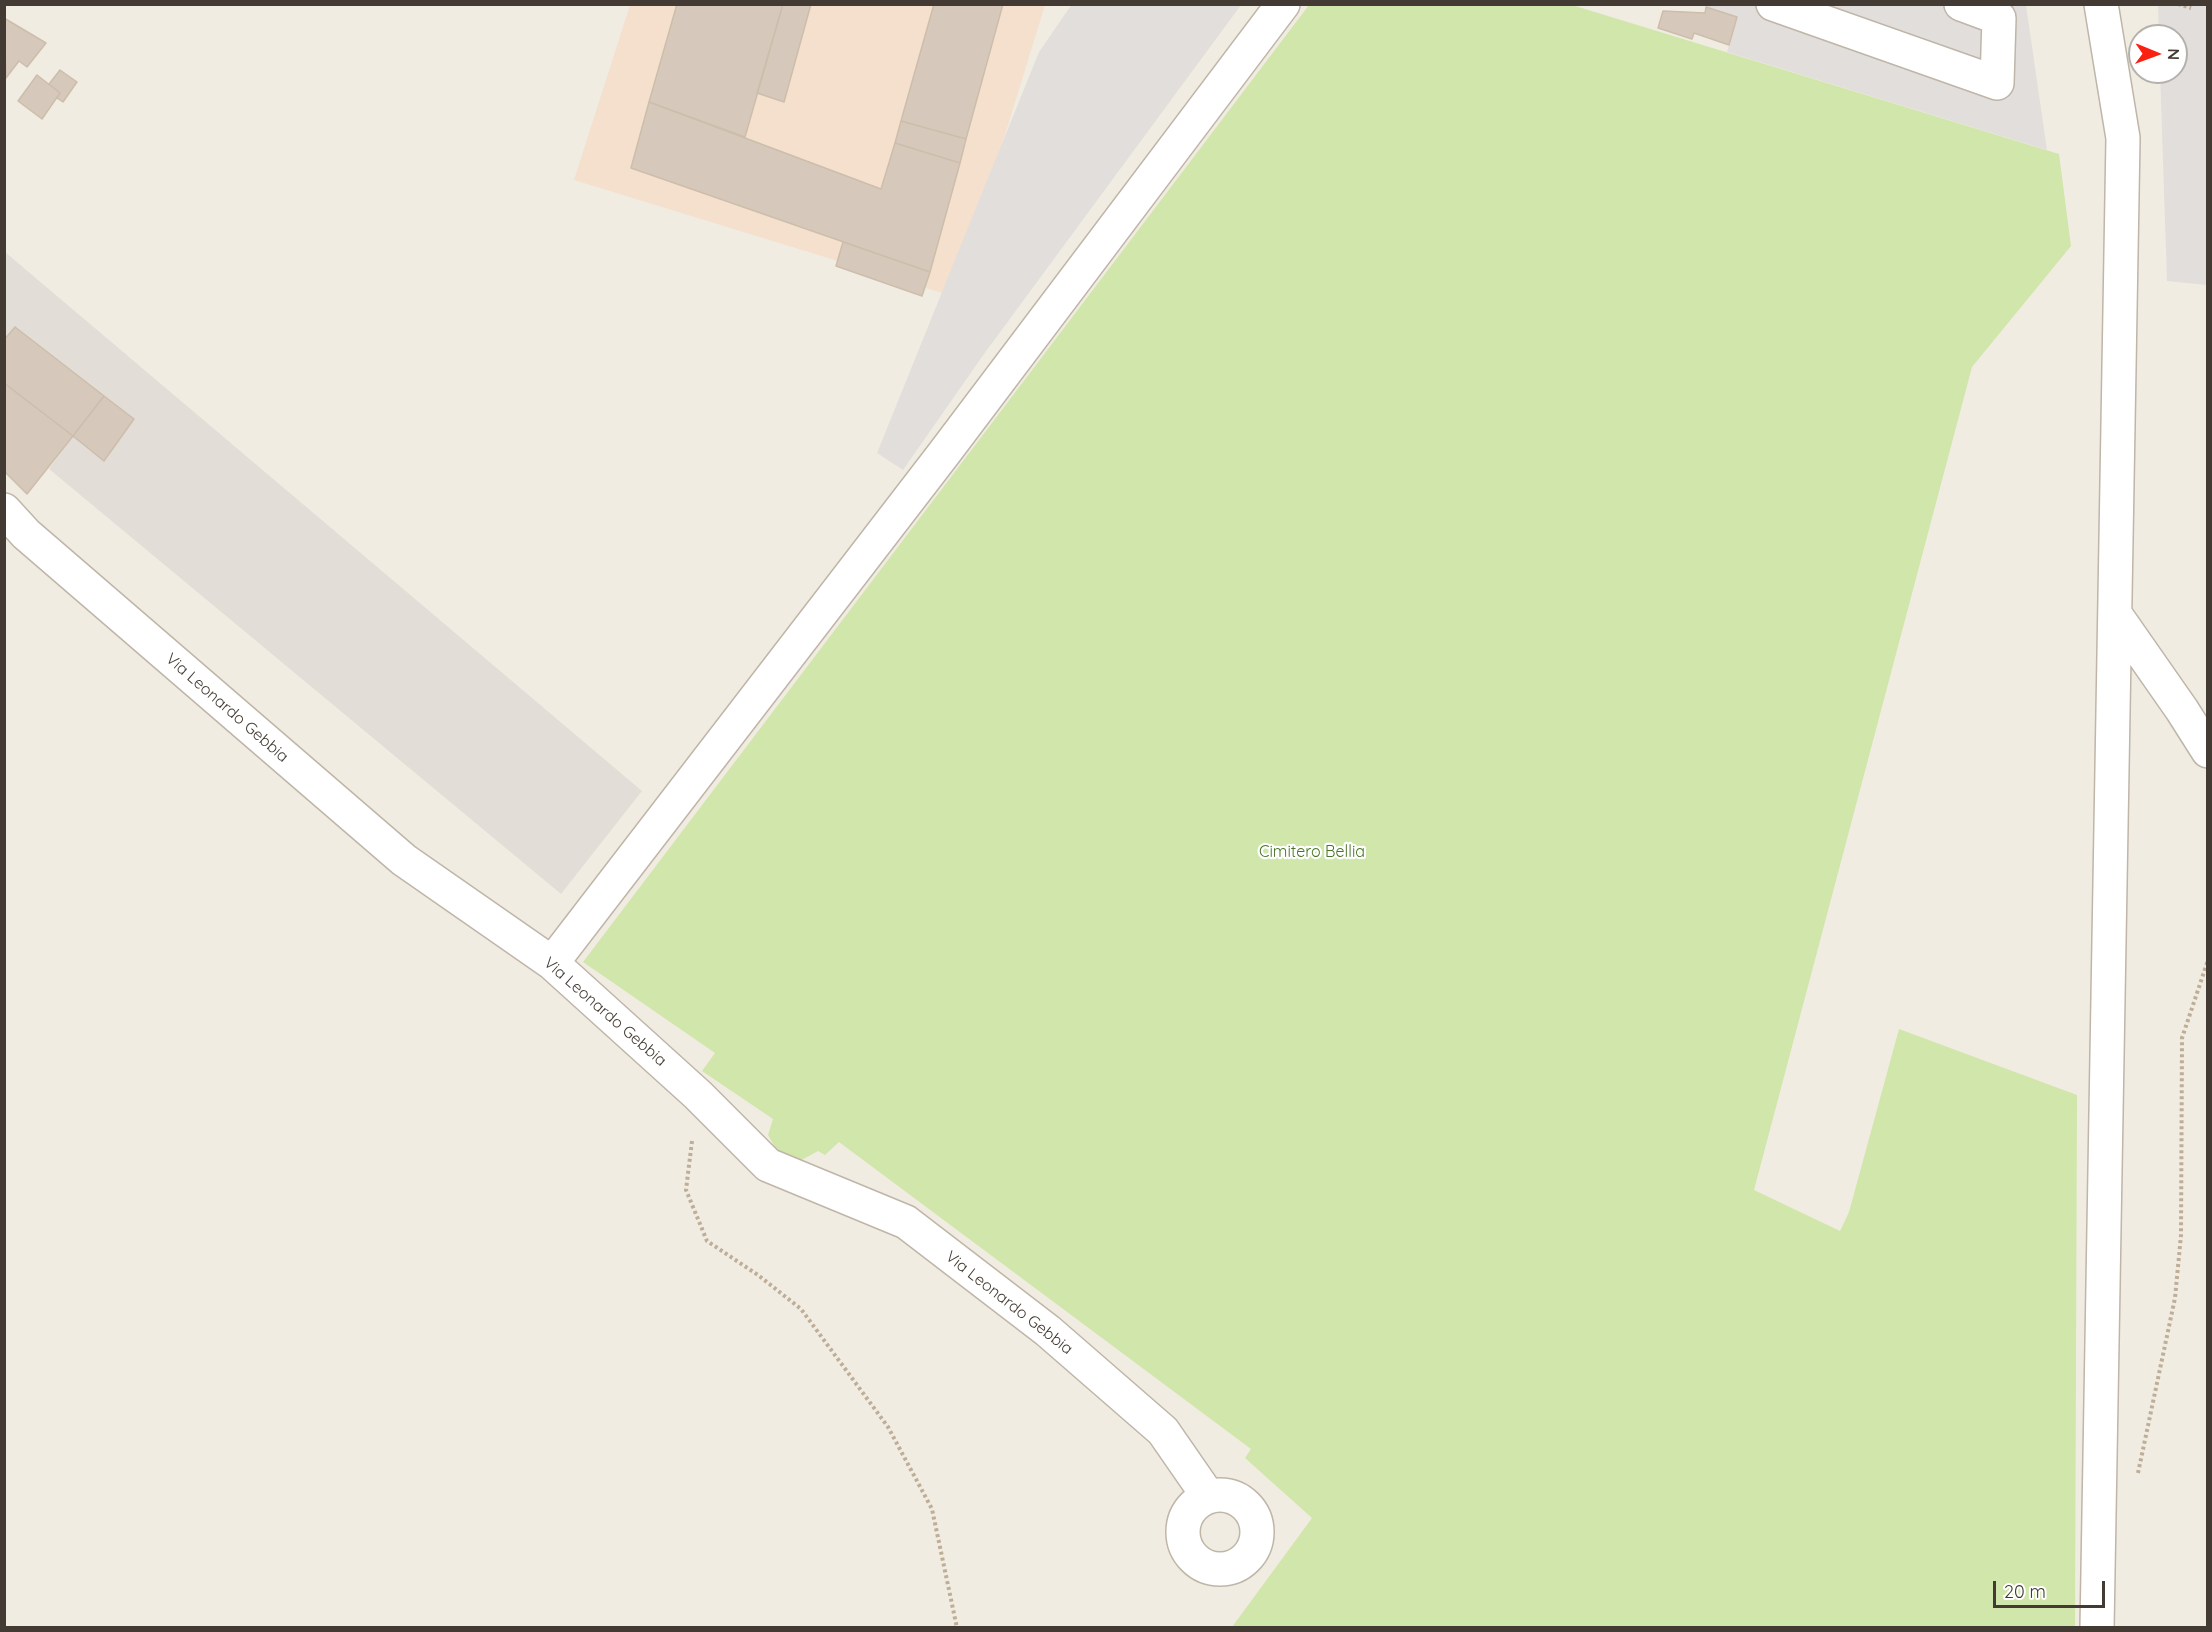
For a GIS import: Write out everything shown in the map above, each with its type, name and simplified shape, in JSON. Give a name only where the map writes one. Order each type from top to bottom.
[{"type":"street","points":[[552,963],[931,471],[1283,4]]},
{"type":"street","points":[[1773,4],[1996,83],[1999,18],[1961,4]]},
{"type":"street","points":[[2097,1628],[2123,138],[2101,4]]},
{"type":"street","name":"Via Leonardo Gebbia","points":[[4,510],[26,534],[404,860],[552,963],[698,1095],[768,1165],[906,1222],[1048,1331],[1164,1431],[1208,1496]]},
{"type":"street","points":[[2115,614],[2208,751]]},
{"type":"path","points":[[2178,4],[2191,8]]},
{"type":"path","points":[[2138,1485],[2138,1473],[2175,1298],[2181,1235],[2182,1038],[2208,960]]},
{"type":"path","points":[[698,1095],[686,1190],[707,1241],[758,1275],[801,1310],[888,1427],[932,1509],[957,1628]]},
{"type":"shaded area","points":[[1072,4],[1241,5],[984,354],[903,470],[877,453],[1039,52]]},
{"type":"shaded area","points":[[1707,4],[2026,5],[2047,150],[1727,52],[1737,17],[1706,7]]},
{"type":"shaded area","points":[[630,5],[1045,5],[955,297],[574,180]]},
{"type":"shaded area","points":[[2158,5],[2207,5],[2207,285],[2167,281],[2160,84],[2188,84],[2188,24],[2159,24]]},
{"type":"shaded area","points":[[5,252],[642,791],[561,894],[49,469],[73,436],[105,461],[134,419],[15,328],[5,340]]},
{"type":"green space","name":"Cimitero Bellia","points":[[1309,5],[1572,5],[2059,154],[2071,246],[1972,367],[1754,1190],[1840,1231],[1849,1212],[1899,1029],[2077,1095],[2075,1627],[1232,1627],[1312,1518],[1245,1458],[1251,1449],[839,1142],[825,1155],[818,1151],[796,1163],[777,1151],[768,1135],[773,1119],[702,1071],[715,1053],[583,962]]},
{"type":"building","points":[[677,4],[783,4],[745,137],[649,102]]},
{"type":"building","points":[[783,4],[811,4],[784,102],[757,93]]},
{"type":"building","points":[[934,4],[1003,4],[966,139],[901,121]]},
{"type":"building","points":[[1706,7],[1737,17],[1729,45],[1694,33],[1692,39],[1658,28],[1663,11],[1705,13]]},
{"type":"building","points":[[4,18],[46,43],[27,67],[19,61],[6,78]]},
{"type":"building","points":[[60,70],[77,82],[63,102],[57,98],[60,93],[49,84]]},
{"type":"building","points":[[37,75],[60,93],[42,119],[18,101]]},
{"type":"building","points":[[649,102],[881,189],[895,143],[960,163],[930,272],[631,168]]},
{"type":"building","points":[[901,121],[966,139],[960,163],[895,143]]},
{"type":"building","points":[[843,242],[930,272],[922,296],[836,266]]},
{"type":"building","points":[[15,327],[104,396],[73,436],[4,383],[4,340]]},
{"type":"building","points":[[4,383],[73,436],[27,494],[4,471]]},
{"type":"building","points":[[104,396],[134,419],[104,461],[73,436]]}]
